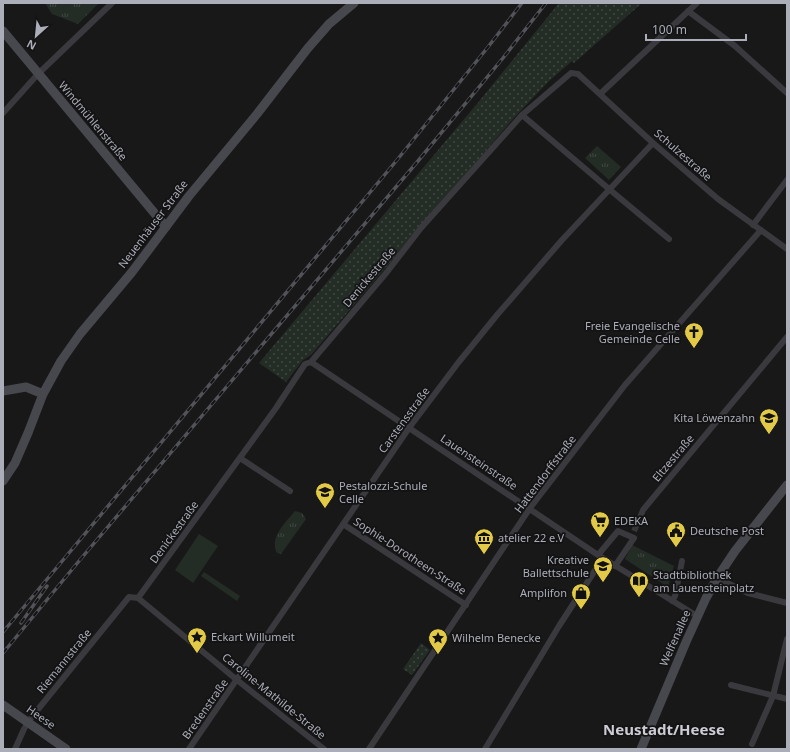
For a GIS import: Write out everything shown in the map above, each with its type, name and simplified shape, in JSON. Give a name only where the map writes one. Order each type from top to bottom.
[{"type":"street","points":[[3,113],[38,74],[112,3]]},
{"type":"street","name":"Neuenhäuser Straße","points":[[3,481],[18,456],[43,394],[61,361],[80,334],[132,272],[189,196],[257,114],[308,48],[329,24],[354,3]]},
{"type":"street","points":[[600,94],[697,3]]},
{"type":"street","points":[[688,10],[735,46],[787,93]]},
{"type":"street","name":"Windmühlenstraße","points":[[3,31],[166,227]]},
{"type":"street","name":"Schulzestraße","points":[[571,73],[578,74],[653,143],[718,199],[787,249]]},
{"type":"street","name":"Denickestraße","points":[[138,598],[276,408],[305,364],[311,362],[422,228],[522,115],[571,73]]},
{"type":"street","points":[[522,115],[669,239]]},
{"type":"street","name":"Carstensstraße","points":[[237,680],[409,428],[458,363],[497,315],[562,240],[653,143]]},
{"type":"street","points":[[753,225],[787,180]]},
{"type":"street","name":"Hattendorffstraße","points":[[369,749],[530,508],[625,385],[760,230]]},
{"type":"street","name":"Eltzestraße","points":[[638,520],[643,510],[787,337]]},
{"type":"street","name":"Lauensteinstraße","points":[[311,362],[615,566],[697,616]]},
{"type":"street","points":[[3,391],[26,387],[43,394]]},
{"type":"street","points":[[240,458],[290,490]]},
{"type":"street","name":"Welfenallee","points":[[641,749],[697,616],[717,578],[739,546],[787,485]]},
{"type":"street","name":"Sophie-Dorotheen-Straße","points":[[343,524],[466,605]]},
{"type":"street","points":[[485,749],[601,556],[618,531],[634,538]]},
{"type":"street","points":[[615,566],[634,538],[634,531]]},
{"type":"street","points":[[672,601],[675,596],[682,562]]},
{"type":"street","points":[[717,578],[748,593],[787,602]]},
{"type":"street","name":"Riemannstraße","points":[[15,749],[28,723],[129,597],[138,598]]},
{"type":"street","name":"Caroline-Mathilde-Straße","points":[[138,598],[237,680],[324,749]]},
{"type":"street","points":[[752,744],[773,696],[787,639]]},
{"type":"street","name":"Bredenstraße","points":[[189,749],[237,680]]},
{"type":"street","points":[[731,685],[787,700]]},
{"type":"street","name":"Heese","points":[[3,705],[66,749]]},
{"type":"green space","points":[[45,3],[98,4],[78,24],[52,14]]},
{"type":"green space","points":[[559,3],[642,3],[574,63],[572,61],[548,82],[513,119],[311,355],[303,360],[286,382],[259,363],[481,99]]},
{"type":"green space","points":[[597,146],[621,167],[609,180],[585,158]]},
{"type":"green space","points":[[295,511],[302,513],[306,519],[281,554],[277,553],[275,542],[277,536],[283,525]]},
{"type":"green space","points":[[199,534],[218,546],[193,583],[175,570]]},
{"type":"green space","points":[[632,545],[674,566],[668,587],[625,559]]},
{"type":"green space","points":[[204,572],[240,596],[237,601],[201,576]]},
{"type":"green space","points":[[421,643],[430,650],[412,675],[403,669]]},
{"type":"tunnel","points":[[634,531],[639,520]]},
{"type":"railway","points":[[3,632],[397,160],[522,3]]},
{"type":"railway","points":[[3,653],[79,561],[418,161],[503,58],[546,3]]},
{"type":"railway","points":[[21,623],[47,586]]},
{"type":"place","name":"Freie Evangelische Gemeinde Celle","points":[[694,349]]},
{"type":"place","name":"Kita Löwenzahn","points":[[769,435]]},
{"type":"place","name":"Pestalozzi-Schule Celle","points":[[325,509]]},
{"type":"place","name":"EDEKA","points":[[600,538]]},
{"type":"place","name":"Deutsche Post","points":[[676,548]]},
{"type":"place","name":"atelier 22 e.V","points":[[484,555]]},
{"type":"place","name":"Kreative Ballettschule","points":[[603,583]]},
{"type":"place","name":"Stadtbibliothek am Lauensteinplatz","points":[[639,598]]},
{"type":"place","name":"Amplifon","points":[[581,610]]},
{"type":"place","name":"Eckart Willumeit","points":[[197,654]]},
{"type":"place","name":"Wilhelm Benecke","points":[[438,655]]},
{"type":"district","name":"Neustadt/Heese","points":[[664,730]]}]
